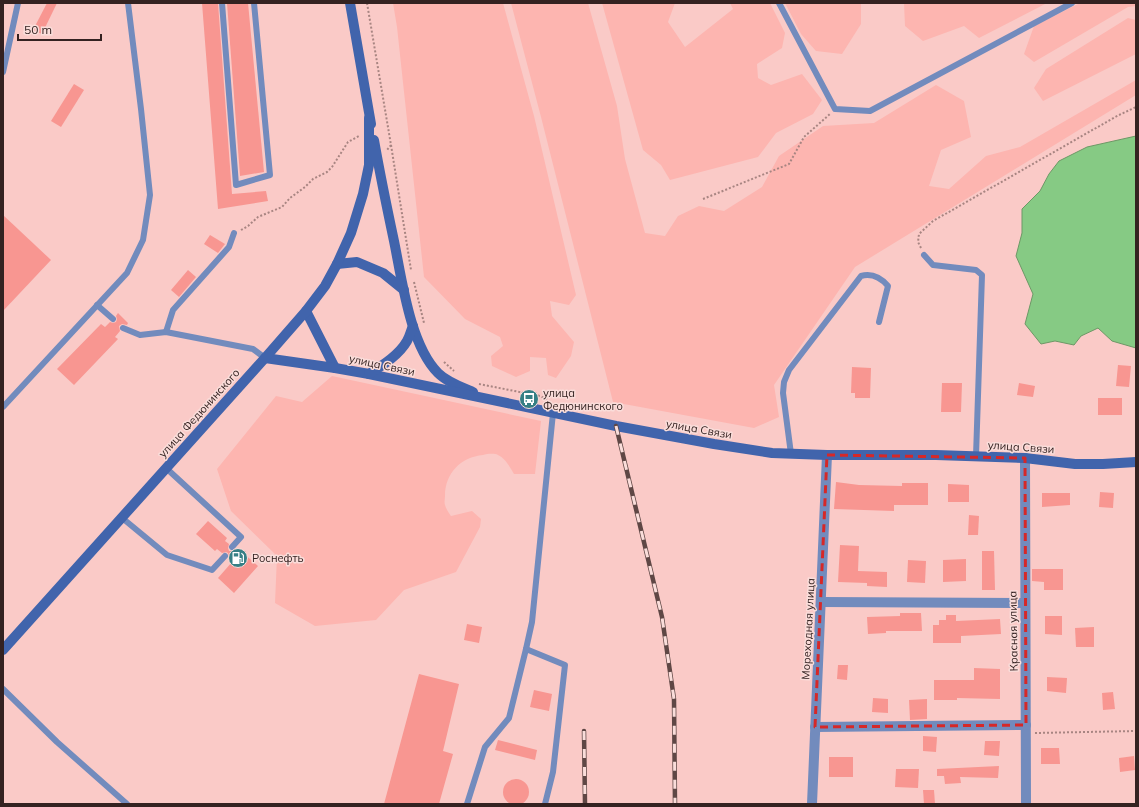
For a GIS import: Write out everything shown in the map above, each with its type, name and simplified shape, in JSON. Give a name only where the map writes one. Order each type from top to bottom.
[{"type":"main road","name":"улица Федюнинского","points":[[350,3],[369,118],[404,290],[418,343],[438,374],[455,384],[493,401]]},
{"type":"main road","name":"улица Федюнинского","points":[[3,650],[265,358],[306,311],[325,286],[351,233],[363,194],[369,165],[369,118]]},
{"type":"main road","points":[[337,264],[357,262],[382,273],[404,290]]},
{"type":"main road","points":[[306,311],[335,368]]},
{"type":"main road","points":[[368,374],[386,363],[399,351],[407,340],[413,326]]},
{"type":"main road","name":"улица Связи","points":[[265,358],[368,374],[553,413],[714,444],[772,453],[976,456],[1025,458],[1075,464],[1136,462]]},
{"type":"street","name":"Мореходная улица","points":[[812,804],[822,602],[827,455]]},
{"type":"street","name":"Красная улица","points":[[1025,458],[1026,804]]},
{"type":"street","points":[[822,602],[1025,603]]},
{"type":"street","points":[[815,727],[1026,729]]},
{"type":"lane","points":[[3,72],[18,3]]},
{"type":"lane","points":[[3,407],[127,273],[143,240],[150,195],[128,3]]},
{"type":"lane","points":[[222,3],[236,185],[270,175],[254,3]]},
{"type":"lane","points":[[779,3],[835,109],[870,110],[1072,3]]},
{"type":"lane","points":[[166,332],[173,310],[229,247],[234,233]]},
{"type":"lane","points":[[924,255],[934,265],[976,270],[982,275],[976,456]]},
{"type":"lane","points":[[791,454],[783,393],[784,382],[789,370],[861,276],[869,274],[883,280],[888,286],[879,322]]},
{"type":"lane","points":[[97,305],[113,319]]},
{"type":"lane","points":[[123,328],[140,335],[166,332],[253,349],[265,358]]},
{"type":"lane","points":[[468,804],[485,747],[509,718],[532,622],[553,413]]},
{"type":"lane","points":[[166,468],[241,538],[232,547]]},
{"type":"lane","points":[[121,518],[167,555],[212,570],[224,556]]},
{"type":"lane","points":[[526,649],[565,665],[553,772],[545,804]]},
{"type":"lane","points":[[3,689],[57,742],[127,804]]},
{"type":"path","points":[[367,3],[412,271]]},
{"type":"path","points":[[924,255],[918,242],[919,234],[933,221],[1117,116],[1136,107]]},
{"type":"path","points":[[703,199],[789,164],[804,136],[835,109]]},
{"type":"path","points":[[234,233],[248,226],[258,217],[282,206],[313,180],[327,172],[332,167],[348,142],[369,133]]},
{"type":"path","points":[[378,160],[391,145]]},
{"type":"path","points":[[413,278],[424,324]]},
{"type":"path","points":[[442,360],[456,372]]},
{"type":"path","points":[[475,383],[540,396],[551,401]]},
{"type":"path","points":[[1026,729],[1136,731]]},
{"type":"highlighted area","points":[[827,455],[1025,458],[1026,725],[815,727]]},
{"type":"shaded area","points":[[393,3],[503,3],[534,116],[576,295],[569,305],[550,301],[552,316],[574,342],[571,356],[556,378],[548,375],[546,358],[530,357],[530,371],[516,377],[492,366],[491,356],[503,346],[500,337],[465,319],[424,277],[397,27]]},
{"type":"shaded area","points":[[511,3],[588,3],[617,106],[625,159],[645,233],[665,236],[678,216],[699,206],[724,211],[762,187],[779,156],[823,126],[874,123],[936,85],[964,101],[971,137],[941,150],[929,186],[949,189],[986,156],[1020,147],[1136,80],[1136,95],[855,267],[774,385],[779,417],[754,428],[613,402]]},
{"type":"shaded area","points":[[602,3],[675,3],[668,22],[685,47],[733,9],[730,3],[770,3],[785,33],[782,48],[757,64],[758,78],[771,85],[802,74],[822,100],[813,114],[776,133],[758,157],[670,180],[661,165],[643,150]]},
{"type":"shaded area","points":[[785,3],[861,3],[861,24],[842,54],[816,51],[801,34]]},
{"type":"shaded area","points":[[904,3],[1047,3],[979,38],[964,26],[923,41],[905,26]]},
{"type":"shaded area","points":[[1080,3],[1136,3],[1136,6],[1128,7],[1034,62],[1024,54],[1034,26]]},
{"type":"shaded area","points":[[1128,18],[1136,20],[1136,54],[1043,101],[1034,88],[1046,69]]},
{"type":"shaded area","points":[[1136,136],[1136,348],[1112,341],[1098,328],[1081,336],[1074,345],[1055,341],[1041,344],[1025,324],[1033,294],[1016,256],[1022,233],[1022,209],[1040,191],[1049,174],[1059,161],[1087,147]]},
{"type":"shaded area","points":[[332,376],[541,421],[535,474],[514,474],[503,458],[493,454],[475,456],[468,459],[461,463],[451,473],[446,488],[445,500],[445,506],[448,512],[451,516],[472,511],[481,519],[480,527],[456,572],[404,590],[376,620],[315,626],[275,603],[277,556],[231,511],[217,469],[276,396],[302,402]]},
{"type":"building","points":[[47,3],[57,3],[42,34],[33,30]]},
{"type":"building","points":[[202,3],[218,3],[232,194],[266,191],[268,201],[218,209]]},
{"type":"building","points":[[227,3],[248,3],[264,172],[240,176]]},
{"type":"building","points":[[74,84],[84,90],[61,127],[51,121]]},
{"type":"building","points":[[3,215],[51,260],[3,311]]},
{"type":"building","points":[[210,235],[225,244],[218,253],[204,244]]},
{"type":"building","points":[[188,270],[196,277],[179,297],[171,290]]},
{"type":"building","points":[[118,313],[128,323],[127,325],[122,324],[119,326],[120,331],[115,337],[118,339],[74,385],[57,369],[101,324],[105,327],[110,322],[116,322],[116,316]]},
{"type":"building","points":[[1118,365],[1131,366],[1129,387],[1116,386]]},
{"type":"building","points":[[852,367],[871,368],[870,398],[855,398],[855,393],[851,393]]},
{"type":"building","points":[[942,383],[962,383],[961,412],[941,412]]},
{"type":"building","points":[[1019,383],[1035,386],[1033,397],[1017,395]]},
{"type":"building","points":[[1098,398],[1122,398],[1122,415],[1098,415]]},
{"type":"building","points":[[836,482],[859,485],[902,486],[902,483],[928,483],[928,505],[894,505],[894,511],[834,509]]},
{"type":"building","points":[[948,484],[969,485],[969,502],[948,502]]},
{"type":"building","points":[[1100,492],[1114,493],[1113,508],[1099,507]]},
{"type":"building","points":[[1042,493],[1070,493],[1070,505],[1042,507]]},
{"type":"building","points":[[969,515],[979,516],[978,535],[968,535]]},
{"type":"building","name":"Роснефть","points":[[208,521],[227,538],[225,541],[229,544],[229,551],[235,550],[240,554],[242,552],[258,566],[234,593],[218,578],[232,562],[228,559],[228,553],[222,553],[217,549],[215,551],[196,534]]},
{"type":"building","points":[[840,545],[859,546],[858,571],[887,572],[887,587],[867,586],[867,583],[838,582]]},
{"type":"building","points":[[982,551],[994,551],[995,590],[982,590]]},
{"type":"building","points":[[966,559],[966,581],[943,582],[943,560]]},
{"type":"building","points":[[908,560],[926,561],[925,583],[907,582]]},
{"type":"building","points":[[1032,569],[1063,569],[1063,590],[1044,590],[1044,582],[1032,581]]},
{"type":"building","points":[[900,613],[921,613],[922,631],[886,631],[886,633],[868,634],[867,617],[900,616]]},
{"type":"building","points":[[946,615],[956,615],[956,621],[1000,619],[1001,634],[961,636],[961,643],[933,643],[933,625],[939,625],[939,620],[946,620]]},
{"type":"building","points":[[1045,616],[1062,616],[1062,635],[1045,634]]},
{"type":"building","points":[[467,624],[482,627],[479,643],[464,640]]},
{"type":"building","points":[[1094,627],[1094,647],[1076,647],[1075,628]]},
{"type":"building","points":[[838,665],[848,665],[847,680],[837,679]]},
{"type":"building","points":[[974,668],[1000,669],[1000,699],[957,698],[957,700],[934,700],[934,680],[974,680]]},
{"type":"building","points":[[419,674],[459,684],[443,751],[453,754],[439,804],[384,804]]},
{"type":"building","points":[[1047,677],[1067,678],[1066,693],[1047,691]]},
{"type":"building","points":[[534,690],[552,694],[549,711],[530,707]]},
{"type":"building","points":[[1113,692],[1115,709],[1103,710],[1102,693]]},
{"type":"building","points":[[873,698],[888,699],[888,713],[872,712]]},
{"type":"building","points":[[927,699],[927,719],[910,720],[909,700]]},
{"type":"building","points":[[923,736],[937,737],[936,752],[923,751]]},
{"type":"building","points":[[498,740],[537,750],[535,760],[495,750]]},
{"type":"building","points":[[985,741],[1000,741],[999,756],[984,755]]},
{"type":"building","points":[[1041,748],[1059,748],[1060,764],[1041,764]]},
{"type":"building","points":[[1134,756],[1135,770],[1120,772],[1119,758]]},
{"type":"building","points":[[829,757],[853,757],[853,777],[829,777]]},
{"type":"building","points":[[999,766],[998,778],[960,777],[961,783],[945,784],[944,776],[937,776],[937,769]]},
{"type":"building","points":[[896,769],[919,769],[918,788],[895,787]]},
{"type":"building","points":[[516,779],[525,783],[529,792],[525,801],[516,805],[507,801],[503,792],[507,783]]},
{"type":"building","points":[[923,790],[934,790],[935,804],[924,804]]},
{"type":"railway","points":[[616,426],[662,617],[674,699],[675,804]]},
{"type":"railway","points":[[584,731],[585,804]]},
{"type":"place","name":"улица Федюнинского","points":[[529,399]]},
{"type":"place","name":"Роснефть","points":[[238,558]]}]
